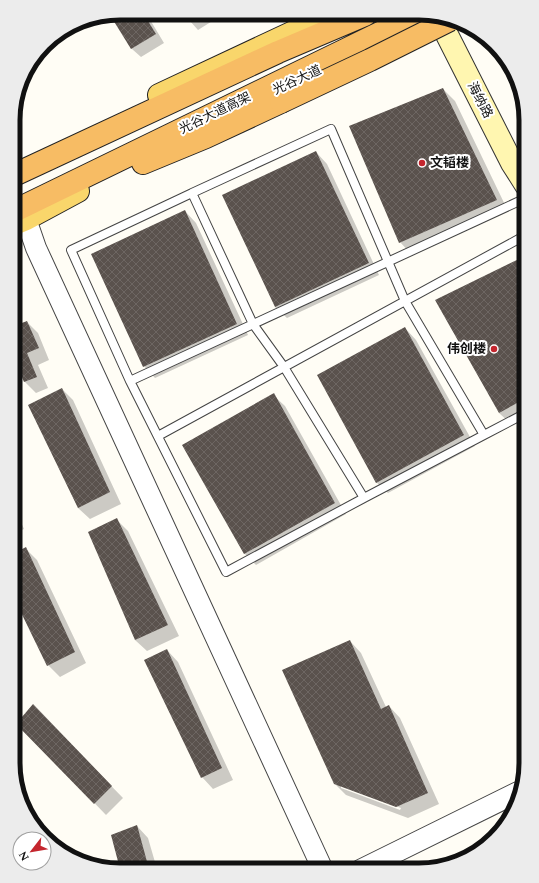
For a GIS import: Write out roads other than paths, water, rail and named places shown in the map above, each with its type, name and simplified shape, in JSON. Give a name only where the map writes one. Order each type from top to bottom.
[{"type":"highway","points":[[278,52],[324,20]]},
{"type":"highway","points":[[20,172],[278,52],[351,20]]},
{"type":"highway","name":"光谷大道高架","points":[[20,217],[407,20]]},
{"type":"highway","points":[[86,186],[206,137],[370,60],[444,23]]},
{"type":"main road","points":[[20,160],[320,20]]},
{"type":"main road","name":"光谷大道","points":[[20,217],[86,186],[179,136],[421,20]]},
{"type":"main road","name":"海纳路","points":[[441,22],[512,163],[519,174]]},
{"type":"street","points":[[20,222],[39,255],[320,863]]},
{"type":"street","points":[[374,863],[514,794]]},
{"type":"lane","points":[[484,435],[405,301],[331,129],[192,192],[71,250],[130,381],[226,572],[519,417]]},
{"type":"lane","points":[[192,192],[253,324],[284,367],[364,498]]},
{"type":"lane","points":[[130,381],[519,201]]},
{"type":"lane","points":[[158,436],[405,301],[519,241]]},
{"type":"place","name":"文韬楼","points":[[422,163]]},
{"type":"place","name":"伟创楼","points":[[494,349]]}]
